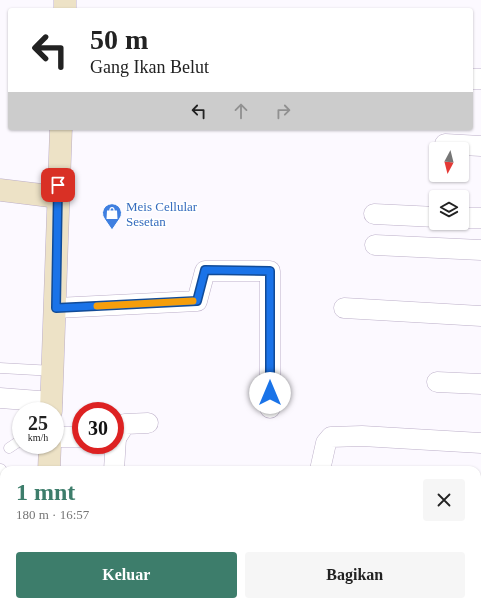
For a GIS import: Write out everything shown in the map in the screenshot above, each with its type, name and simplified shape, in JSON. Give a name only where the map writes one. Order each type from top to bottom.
[{"type":"main road","points":[[52,402],[61,130]]},
{"type":"main road","points":[[0,190],[58,197]]},
{"type":"main road","points":[[49,466],[50,454]]},
{"type":"street","points":[[469,145],[481,146]]},
{"type":"street","points":[[374,214],[429,217]]},
{"type":"street","points":[[469,218],[481,218]]},
{"type":"street","points":[[375,245],[481,250]]},
{"type":"street","points":[[56,308],[197,301],[205,270],[270,271],[270,408]]},
{"type":"street","points":[[344,308],[481,316]]},
{"type":"street","points":[[437,382],[481,384]]},
{"type":"street","points":[[0,398],[23,402]]},
{"type":"street","points":[[124,425],[148,423]]},
{"type":"street","points":[[321,466],[326,443],[331,437],[362,436],[481,443]]},
{"type":"street","points":[[114,466],[115,454]]},
{"type":"lane","points":[[0,368],[54,371]]},
{"type":"slow traffic","points":[[97,306],[193,301]]},
{"type":"place","name":"Meis Cellular Sesetan","points":[[112,230]]},
{"type":"route","points":[[58,185],[56,308],[197,301],[205,270],[270,271],[270,393]]}]
